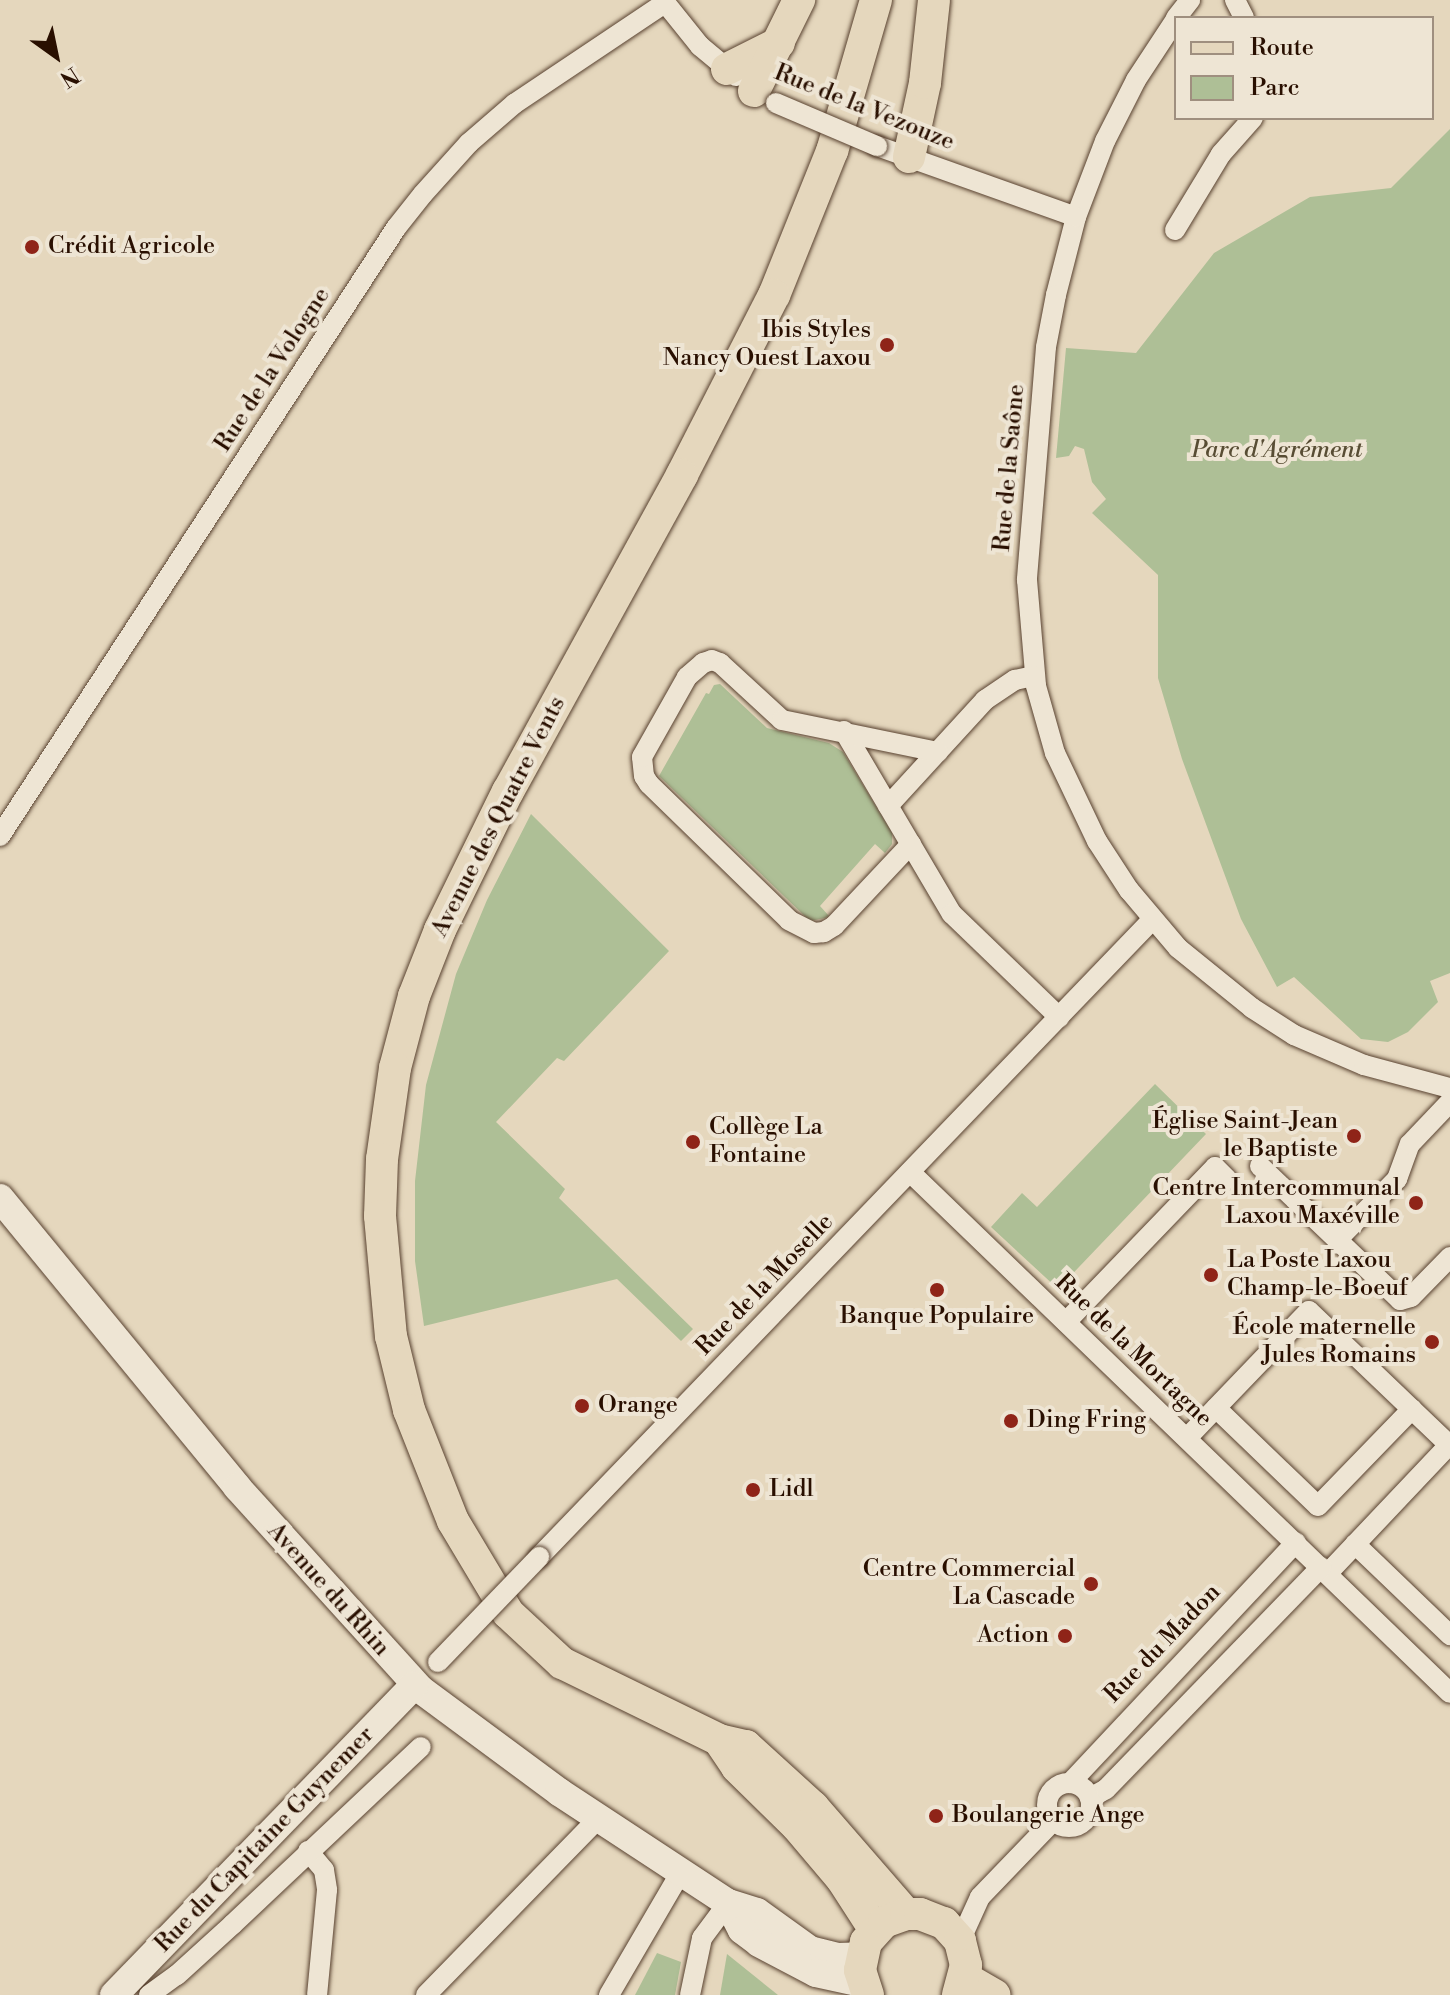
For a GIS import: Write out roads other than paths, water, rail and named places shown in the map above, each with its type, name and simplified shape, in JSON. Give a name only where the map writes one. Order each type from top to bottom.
[{"type":"main road","points":[[765,97],[779,43],[799,0]]},
{"type":"main road","name":"Avenue des Quatre Vents","points":[[876,0],[832,151],[774,295],[682,475],[508,791],[440,930],[414,996],[398,1054],[382,1159],[382,1256],[391,1336],[402,1384],[437,1488],[470,1555],[520,1628],[562,1663],[719,1740],[746,1746],[793,1786],[920,1916],[960,1941]]},
{"type":"main road","points":[[909,157],[925,83],[934,0]]},
{"type":"main road","points":[[727,69],[779,43]]},
{"type":"main road","name":"Avenue du Rhin","points":[[0,1198],[237,1487],[414,1685],[463,1723],[728,1903],[757,1912],[810,1950],[866,1966]]},
{"type":"main road","name":"Rue du Capitaine Guynemer","points":[[132,1992],[414,1685]]},
{"type":"main road","name":"Avenue des Quatre Vents","points":[[719,1740],[737,1767],[781,1809],[842,1879],[866,1966]]},
{"type":"main road","points":[[866,1966],[895,1917],[920,1916]]},
{"type":"main road","points":[[960,1941],[966,1965],[961,1986],[994,1995]]},
{"type":"street","name":"Rue de la Saône","points":[[1178,16],[1190,0]]},
{"type":"street","name":"Rue de la Vezouze","points":[[664,1],[683,28],[727,69],[765,97],[877,146],[1076,217]]},
{"type":"street","name":"Rue de la Vologne","points":[[0,836],[396,228],[423,194],[469,143],[514,104],[664,1]]},
{"type":"street","name":"Rue de la Saône","points":[[1174,21],[1120,110],[1076,217],[1046,347],[1027,580],[1034,676],[1055,753],[1080,809],[1110,862],[1152,920],[1218,982],[1294,1035],[1364,1065],[1450,1088]]},
{"type":"street","points":[[1175,230],[1221,154],[1251,120]]},
{"type":"street","points":[[911,844],[834,926],[820,933],[802,929],[669,805],[644,776],[642,757],[687,677],[694,668],[712,660],[720,663],[782,720],[938,752]]},
{"type":"street","points":[[888,806],[985,700],[1015,680],[1034,676]]},
{"type":"street","points":[[844,731],[952,914],[1059,1017]]},
{"type":"street","name":"Rue de la Moselle","points":[[414,1685],[1152,920]]},
{"type":"street","points":[[1337,1240],[1397,1179],[1410,1144],[1450,1102]]},
{"type":"street","points":[[1260,1166],[1400,1300],[1411,1297],[1450,1257]]},
{"type":"street","points":[[1066,1322],[1215,1167],[1227,1179]]},
{"type":"street","name":"Rue de la Mortagne","points":[[910,1172],[1450,1693]]},
{"type":"street","points":[[1090,1798],[1106,1789],[1324,1570],[1355,1544],[1449,1445],[1309,1311],[1187,1438]]},
{"type":"street","points":[[1216,1408],[1318,1506],[1412,1409]]},
{"type":"street","name":"Rue du Madon","points":[[1070,1783],[1296,1542]]},
{"type":"street","points":[[1355,1544],[1450,1635]]},
{"type":"street","points":[[132,1992],[177,1975],[421,1747]]},
{"type":"street","points":[[1070,1783],[1083,1787],[1090,1798],[1089,1812],[1081,1823],[1067,1826],[1054,1820],[1048,1809],[1049,1796],[1057,1786],[1070,1783]]},
{"type":"street","points":[[426,1995],[600,1817]]},
{"type":"street","points":[[960,1941],[980,1897],[1054,1820]]},
{"type":"street","points":[[308,1851],[324,1870],[327,1890],[317,1995]]},
{"type":"street","points":[[609,1995],[681,1872]]},
{"type":"street","points":[[920,1916],[980,1897]]},
{"type":"street","points":[[690,1995],[702,1938],[728,1903]]},
{"type":"place","name":"Crédit Agricole","points":[[32,247]]},
{"type":"place","name":"Ibis Styles Nancy Ouest Laxou","points":[[887,345]]},
{"type":"place","name":"Église Saint-Jean le Baptiste","points":[[1354,1136]]},
{"type":"place","name":"Collège La Fontaine","points":[[693,1142]]},
{"type":"place","name":"Centre Intercommunal Laxou Maxéville","points":[[1416,1203]]},
{"type":"place","name":"La Poste Laxou Champ-le-Boeuf","points":[[1211,1275]]},
{"type":"place","name":"Banque Populaire","points":[[937,1290]]},
{"type":"place","name":"École maternelle Jules Romains","points":[[1432,1342]]},
{"type":"place","name":"Orange","points":[[582,1406]]},
{"type":"place","name":"Ding Fring","points":[[1011,1421]]},
{"type":"place","name":"Lidl","points":[[753,1490]]},
{"type":"place","name":"Centre Commercial La Cascade","points":[[1091,1584]]},
{"type":"place","name":"Action","points":[[1065,1636]]},
{"type":"place","name":"Boulangerie Ange","points":[[936,1816]]},
{"type":"park label","name":"Parc d'Agrément","points":[[1277,451]]}]
